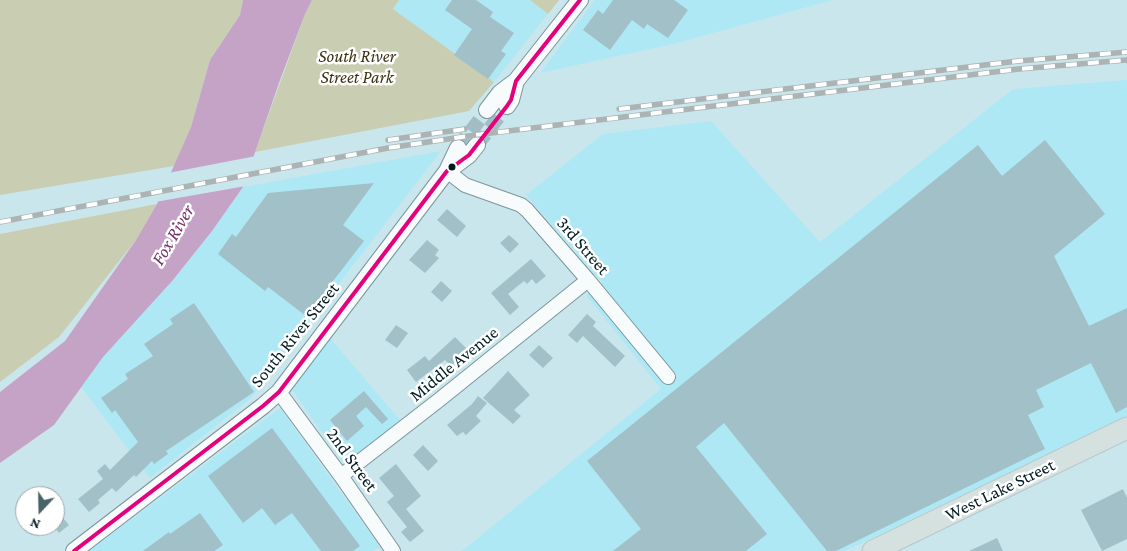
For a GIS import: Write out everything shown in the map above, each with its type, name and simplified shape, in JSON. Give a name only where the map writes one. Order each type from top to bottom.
[{"type":"main road","name":"West Lake Street","points":[[873,551],[1127,428]]},
{"type":"street","points":[[488,110],[500,93],[516,81],[580,0]]},
{"type":"street","points":[[507,106],[511,100],[516,81]]},
{"type":"street","name":"South River Street","points":[[447,171],[469,155],[477,145]]},
{"type":"street","name":"South River Street","points":[[74,551],[279,392],[447,171],[458,148]]},
{"type":"street","name":"3rd Street","points":[[447,171],[465,185],[520,205],[527,210],[668,377]]},
{"type":"street","name":"Middle Avenue","points":[[342,476],[588,280]]},
{"type":"street","name":"2nd Street","points":[[279,392],[342,476],[389,549]]},
{"type":"shaded area","points":[[399,0],[530,0],[548,14],[494,82],[393,9]]},
{"type":"shaded area","points":[[595,0],[833,0],[673,44],[540,73]]},
{"type":"shaded area","points":[[1127,80],[1127,416],[845,551],[462,551],[661,389],[586,295],[602,282],[526,195],[603,134],[711,121],[820,242],[1013,89]]},
{"type":"shaded area","points":[[441,151],[251,398],[150,478],[81,387],[103,357],[173,280],[212,231],[243,187]]},
{"type":"shaded area","points":[[329,337],[400,420],[344,464],[292,390]]},
{"type":"shaded area","points":[[280,408],[380,547],[373,551],[89,551]]},
{"type":"green space","points":[[0,0],[243,0],[240,15],[210,60],[191,127],[174,166],[0,195]]},
{"type":"green space","name":"South River Street Park","points":[[312,0],[399,0],[393,9],[494,82],[469,111],[255,152],[305,14]]},
{"type":"green space","points":[[530,0],[559,0],[548,14]]},
{"type":"green space","points":[[157,204],[136,240],[59,337],[0,382],[0,234]]},
{"type":"water","name":"Fox River","points":[[243,0],[312,0],[280,80],[243,187],[212,231],[173,280],[103,357],[54,425],[0,463],[0,392],[65,341],[136,240],[157,204],[191,127],[210,60],[240,15]]},
{"type":"pier","points":[[256,156],[246,186],[155,202],[168,173]]},
{"type":"building","points":[[452,0],[476,0],[493,12],[490,17],[514,33],[501,51],[506,54],[488,79],[454,55],[472,29],[445,10]]},
{"type":"building","points":[[613,0],[674,0],[688,10],[668,38],[647,24],[644,29],[632,20],[610,50],[583,30],[598,10],[603,14]]},
{"type":"building","points":[[1045,140],[1105,214],[1054,256],[1089,326],[1127,308],[1127,407],[1116,413],[1091,363],[1036,390],[1044,407],[1028,415],[1045,449],[836,551],[827,551],[724,423],[696,447],[767,534],[746,551],[613,551],[641,529],[587,461],[978,145],[1002,176]]},
{"type":"building","points":[[374,183],[343,225],[364,241],[306,316],[268,287],[265,291],[218,254],[232,234],[236,237],[268,193]]},
{"type":"building","points":[[447,209],[466,226],[457,237],[437,220]]},
{"type":"building","points":[[509,235],[519,244],[510,253],[500,243]]},
{"type":"building","points":[[427,240],[439,250],[435,255],[439,258],[425,273],[409,260]]},
{"type":"building","points":[[531,259],[546,276],[536,284],[532,279],[527,284],[524,281],[508,294],[519,307],[510,315],[491,293]]},
{"type":"building","points":[[441,281],[452,291],[442,302],[431,292]]},
{"type":"building","points":[[194,303],[254,392],[166,451],[168,454],[154,464],[152,461],[136,477],[134,475],[116,492],[112,488],[98,500],[100,503],[89,512],[78,499],[103,479],[97,471],[105,464],[110,470],[138,442],[115,410],[112,413],[101,398],[128,379],[125,374],[153,356],[144,344],[173,324],[170,319]]},
{"type":"building","points":[[587,314],[596,322],[593,326],[625,356],[615,367],[583,336],[577,343],[568,335]]},
{"type":"building","points":[[396,325],[408,333],[397,348],[385,340]]},
{"type":"building","points":[[455,337],[468,350],[451,366],[445,360],[416,382],[407,370],[425,356],[429,361]]},
{"type":"building","points":[[539,345],[553,358],[543,368],[529,355]]},
{"type":"building","points":[[508,371],[530,395],[514,410],[521,416],[513,424],[483,398]]},
{"type":"building","points":[[364,391],[388,419],[382,424],[366,407],[356,416],[364,426],[347,441],[330,420]]},
{"type":"building","points":[[478,396],[487,403],[476,416],[481,421],[466,435],[463,432],[457,436],[447,425],[472,404]]},
{"type":"building","points":[[272,428],[360,546],[353,551],[321,551],[292,513],[275,525],[262,508],[243,523],[208,476]]},
{"type":"building","points":[[423,445],[438,461],[428,471],[413,455]]},
{"type":"building","points":[[396,464],[421,496],[406,509],[424,531],[410,542],[401,532],[407,527],[387,502],[394,496],[379,478]]},
{"type":"building","points":[[1123,489],[1127,498],[1127,539],[1102,551],[1081,510]]},
{"type":"building","points":[[200,513],[223,545],[214,551],[143,551],[169,532],[170,534]]},
{"type":"building","points":[[997,538],[1003,551],[969,551]]},
{"type":"tunnel","points":[[477,145],[507,106]]},
{"type":"tunnel","points":[[458,148],[487,110]]},
{"type":"railway","points":[[619,109],[1018,61],[1127,52]]},
{"type":"railway","points":[[0,222],[388,148],[475,135],[1019,69],[1127,60]]},
{"type":"railway","points":[[388,140],[465,129]]},
{"type":"transit line","points":[[74,551],[279,392],[447,171],[469,155],[507,106],[511,100],[516,81],[580,0]]}]
